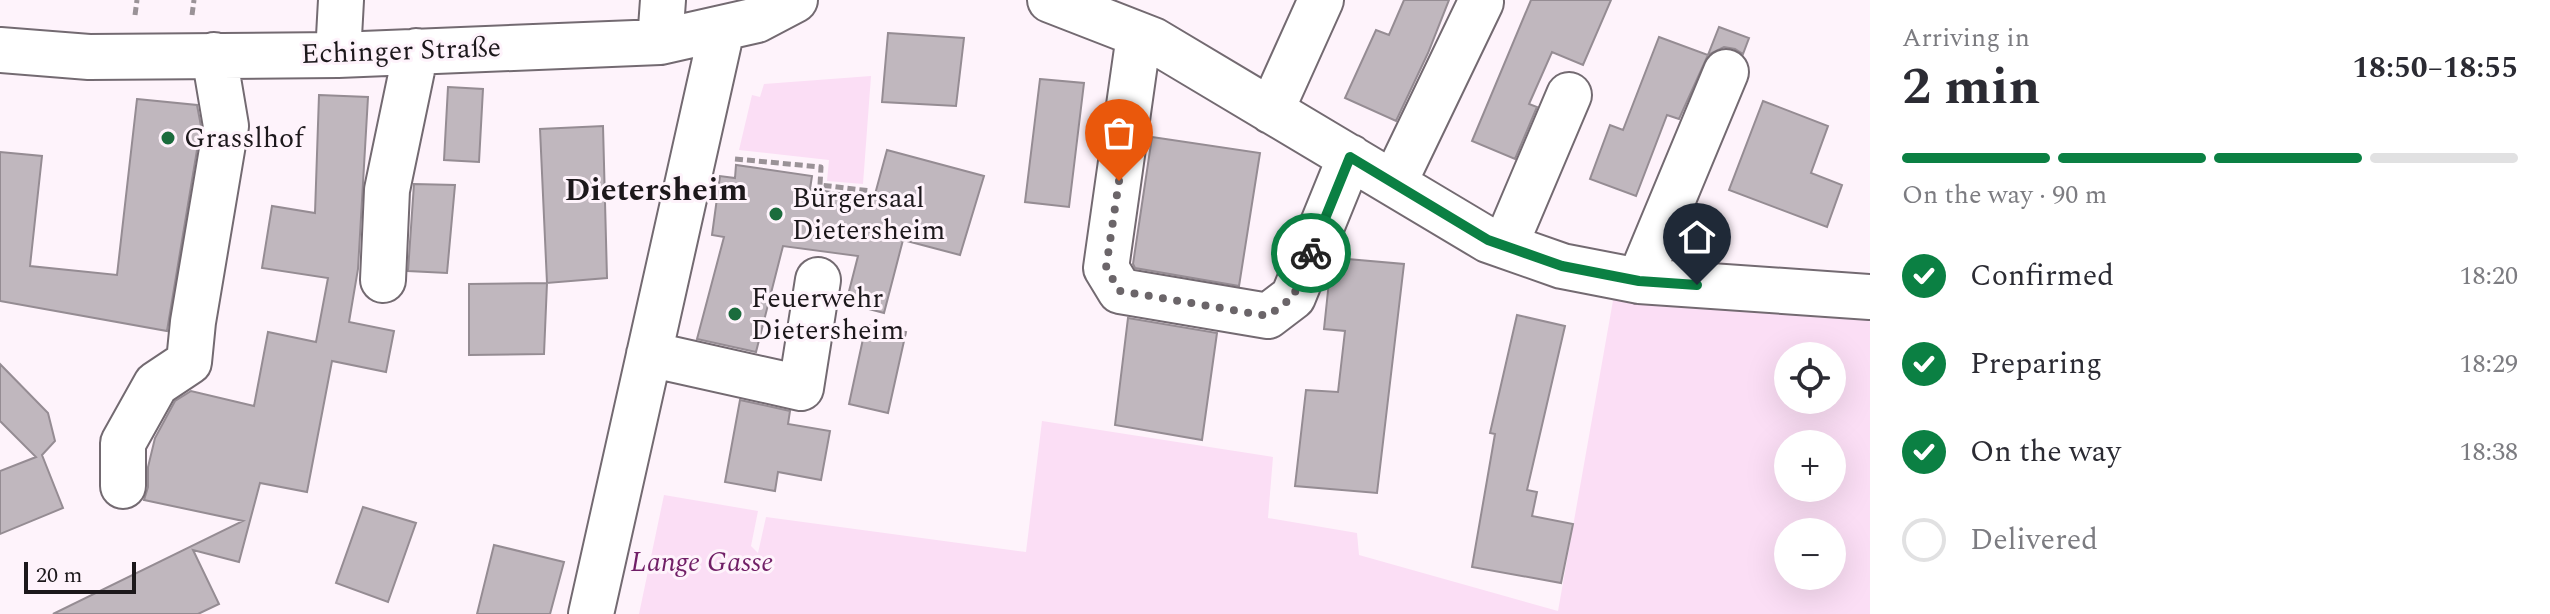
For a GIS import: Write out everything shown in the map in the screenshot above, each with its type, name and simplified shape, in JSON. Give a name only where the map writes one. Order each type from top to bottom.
[{"type":"street","points":[[338,55],[341,0]]},
{"type":"street","name":"Echinger Straße","points":[[0,50],[89,57],[338,55],[416,51],[661,21],[722,29],[757,20],[795,0]]},
{"type":"street","points":[[1050,0],[1127,20],[1153,40],[1488,240],[1562,266],[1639,281],[1870,297]]},
{"type":"street","points":[[1271,111],[1321,0]]},
{"type":"street","points":[[1394,183],[1481,2]]},
{"type":"street","points":[[1127,20],[1106,268],[1120,291],[1268,316],[1293,297],[1350,157]]},
{"type":"street","points":[[591,614],[722,29]]},
{"type":"street","points":[[383,280],[387,190],[416,51]]},
{"type":"street","points":[[123,486],[123,443],[156,384],[189,362],[226,126],[214,55]]},
{"type":"street","points":[[1639,281],[1726,72]]},
{"type":"street","points":[[1505,246],[1569,95]]},
{"type":"street","points":[[649,354],[801,388],[818,280]]},
{"type":"path","points":[[721,158],[821,167],[820,185],[871,191]]},
{"type":"green space","points":[[871,76],[863,184],[827,181],[829,160],[739,150],[752,95],[760,97],[764,84]]},
{"type":"green space","name":"Lange Gasse","points":[[1614,295],[1870,319],[1870,614],[639,614],[664,495],[758,511],[751,546],[758,553],[766,517],[1026,552],[1042,421],[1273,457],[1268,518],[1357,533],[1359,555],[1558,611]]},
{"type":"building","points":[[1404,0],[1449,0],[1396,121],[1345,98],[1376,30],[1389,35]]},
{"type":"building","points":[[1531,0],[1611,0],[1583,65],[1552,52],[1529,104],[1537,107],[1515,159],[1472,141]]},
{"type":"building","points":[[1719,27],[1749,38],[1743,54],[1724,47],[1708,55]]},
{"type":"building","points":[[888,33],[964,38],[956,106],[882,102]]},
{"type":"building","points":[[1659,37],[1708,55],[1679,119],[1667,115],[1636,196],[1590,179],[1610,125],[1623,130]]},
{"type":"building","points":[[1040,79],[1084,83],[1069,207],[1025,202]]},
{"type":"building","points":[[448,87],[483,89],[479,162],[444,160]]},
{"type":"building","points":[[319,95],[368,97],[358,269],[349,322],[394,331],[386,372],[332,361],[307,492],[260,483],[239,562],[193,550],[219,604],[198,614],[53,614],[243,521],[144,500],[148,487],[148,467],[155,438],[175,401],[191,391],[254,406],[268,332],[316,342],[328,278],[262,268],[272,206],[315,213]]},
{"type":"building","points":[[137,99],[197,105],[201,126],[167,331],[0,301],[0,152],[42,156],[30,266],[117,275]]},
{"type":"building","points":[[1763,101],[1828,126],[1811,173],[1842,185],[1827,227],[1729,190]]},
{"type":"building","points":[[603,126],[607,278],[547,283],[540,129]]},
{"type":"building","points":[[1152,137],[1260,153],[1239,286],[1135,268],[1133,264]]},
{"type":"building","points":[[887,150],[984,176],[960,255],[903,240],[884,313],[846,303],[858,256],[783,246],[756,352],[697,339],[724,237],[712,235],[720,176],[735,178],[736,165],[812,176],[810,189],[874,198]]},
{"type":"building","points":[[414,184],[455,185],[447,273],[408,271]]},
{"type":"building","points":[[1336,258],[1404,264],[1377,493],[1295,486],[1306,390],[1338,392],[1345,331],[1324,329],[1330,272]]},
{"type":"building","points":[[547,283],[544,354],[469,355],[469,284]]},
{"type":"building","points":[[1517,315],[1565,326],[1527,490],[1537,492],[1532,516],[1573,524],[1561,583],[1472,567],[1495,434],[1490,433]]},
{"type":"building","points":[[1128,318],[1217,333],[1202,440],[1115,425]]},
{"type":"building","points":[[866,325],[906,332],[888,413],[849,404]]},
{"type":"building","points":[[0,364],[48,413],[55,441],[42,455],[63,508],[0,534],[0,471],[36,457],[0,421]]},
{"type":"building","points":[[740,400],[790,411],[788,424],[830,431],[821,480],[778,472],[775,491],[725,482]]},
{"type":"building","points":[[363,507],[416,523],[388,602],[336,583]]},
{"type":"building","points":[[494,545],[564,562],[550,614],[477,614]]},
{"type":"way so far","points":[[1119,181],[1106,268],[1120,291],[1268,316],[1293,297],[1311,253]]},
{"type":"place","name":"Grasslhof","points":[[168,138]]},
{"type":"place","name":"Bürgersaal Dietersheim","points":[[776,214]]},
{"type":"place","name":"Feuerwehr Dietersheim","points":[[735,314]]},
{"type":"district","name":"Dietersheim","points":[[656,190]]},
{"type":"route","points":[[1311,253],[1350,157],[1488,240],[1562,266],[1639,281],[1697,285]]}]
